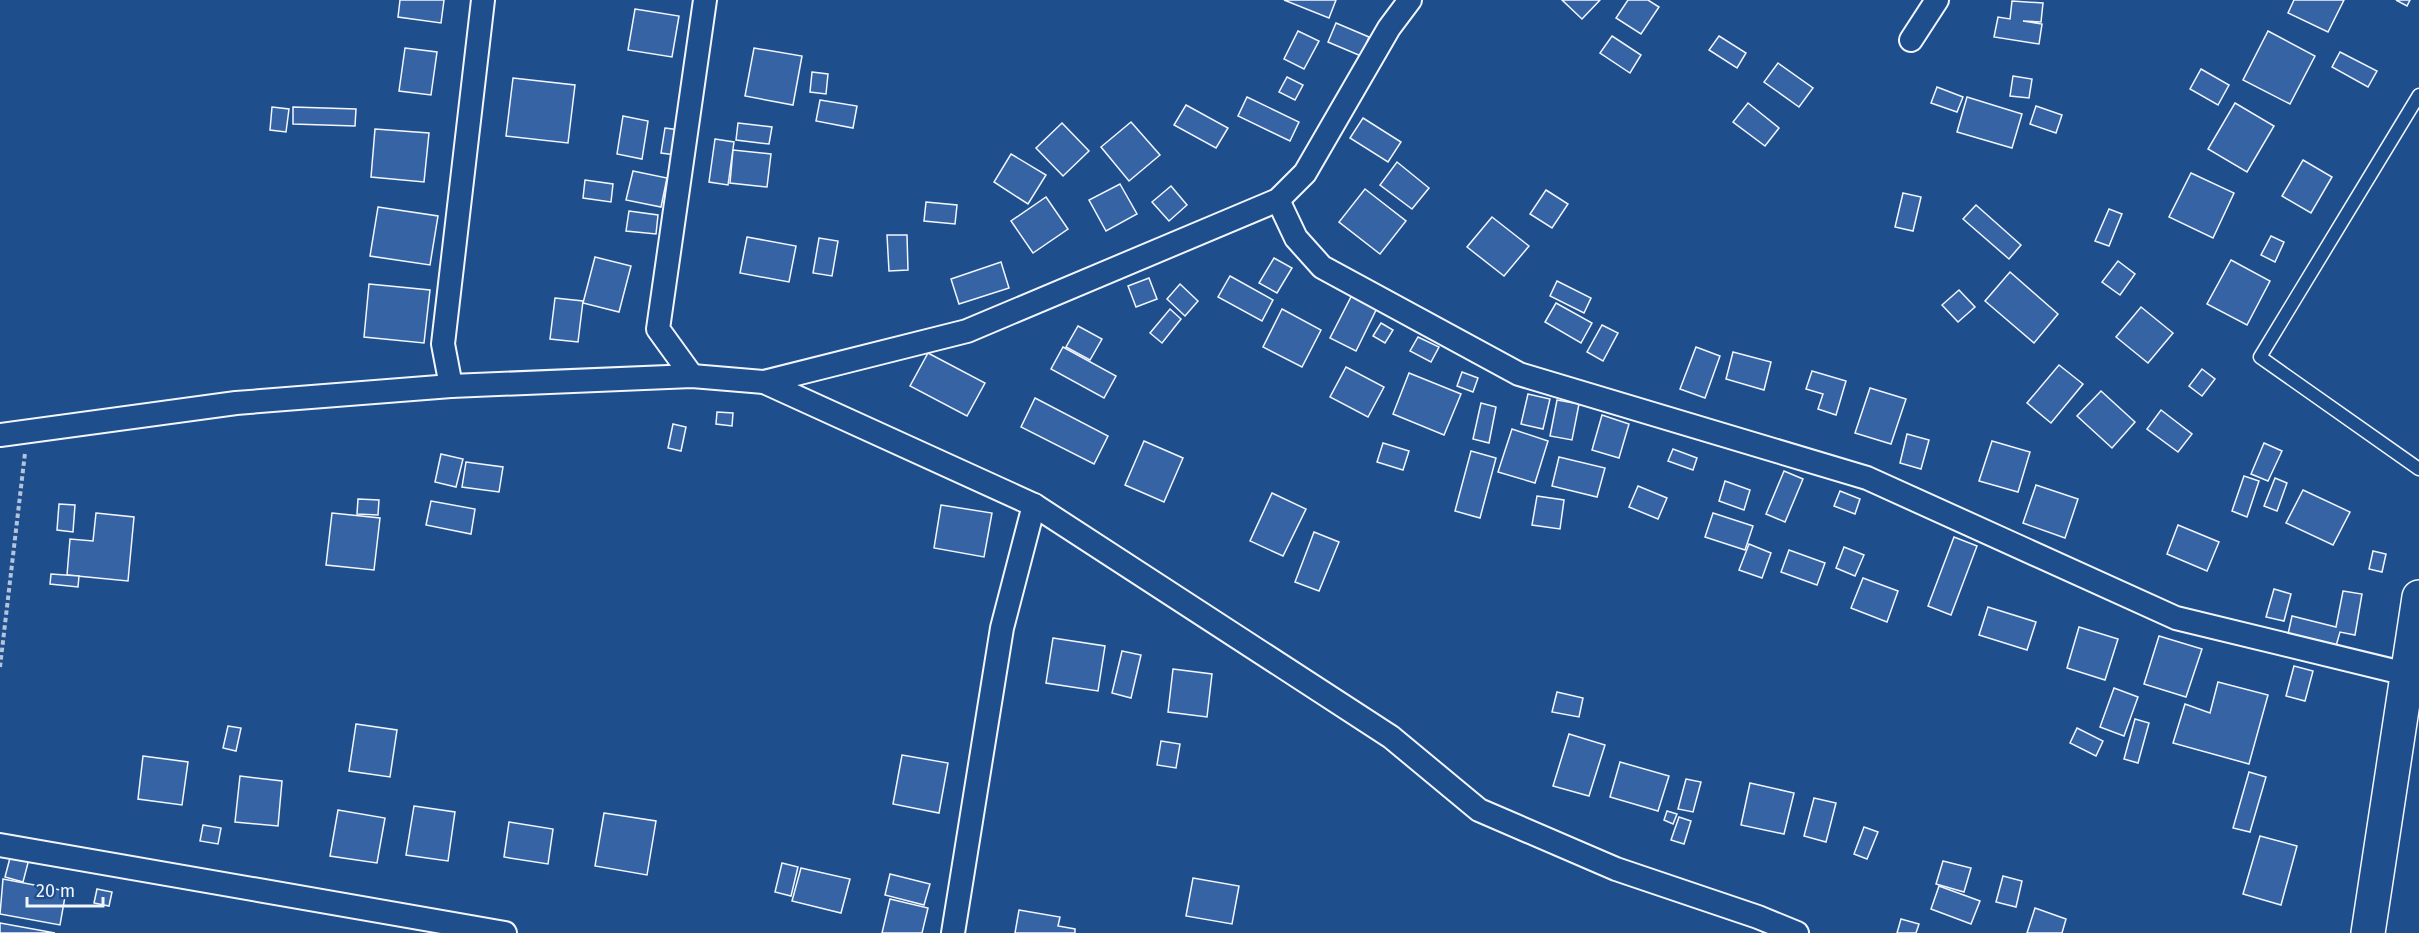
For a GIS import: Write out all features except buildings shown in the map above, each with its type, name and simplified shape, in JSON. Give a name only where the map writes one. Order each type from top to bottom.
[{"type":"main road","points":[[2368,933],[2413,674],[2419,597]]},
{"type":"street","points":[[451,386],[443,344],[483,0]]},
{"type":"street","points":[[692,376],[658,329],[705,0]]},
{"type":"street","points":[[0,435],[236,403],[451,386],[692,376],[764,382],[967,331],[1278,200],[1305,173],[1389,28],[1410,0]]},
{"type":"street","points":[[1911,40],[1937,0]]},
{"type":"street","points":[[1278,200],[1296,238],[1322,267],[1519,374],[1867,478],[2176,618],[2413,674]]},
{"type":"street","points":[[764,382],[1034,505],[1391,737],[1479,810],[1616,869],[1758,917],[1797,933]]},
{"type":"street","points":[[953,933],[1002,628],[1034,505]]},
{"type":"street","points":[[0,845],[466,930],[505,933]]},
{"type":"lane","points":[[2419,95],[2260,357],[2419,469]]},
{"type":"path","points":[[0,667],[28,430]]}]
